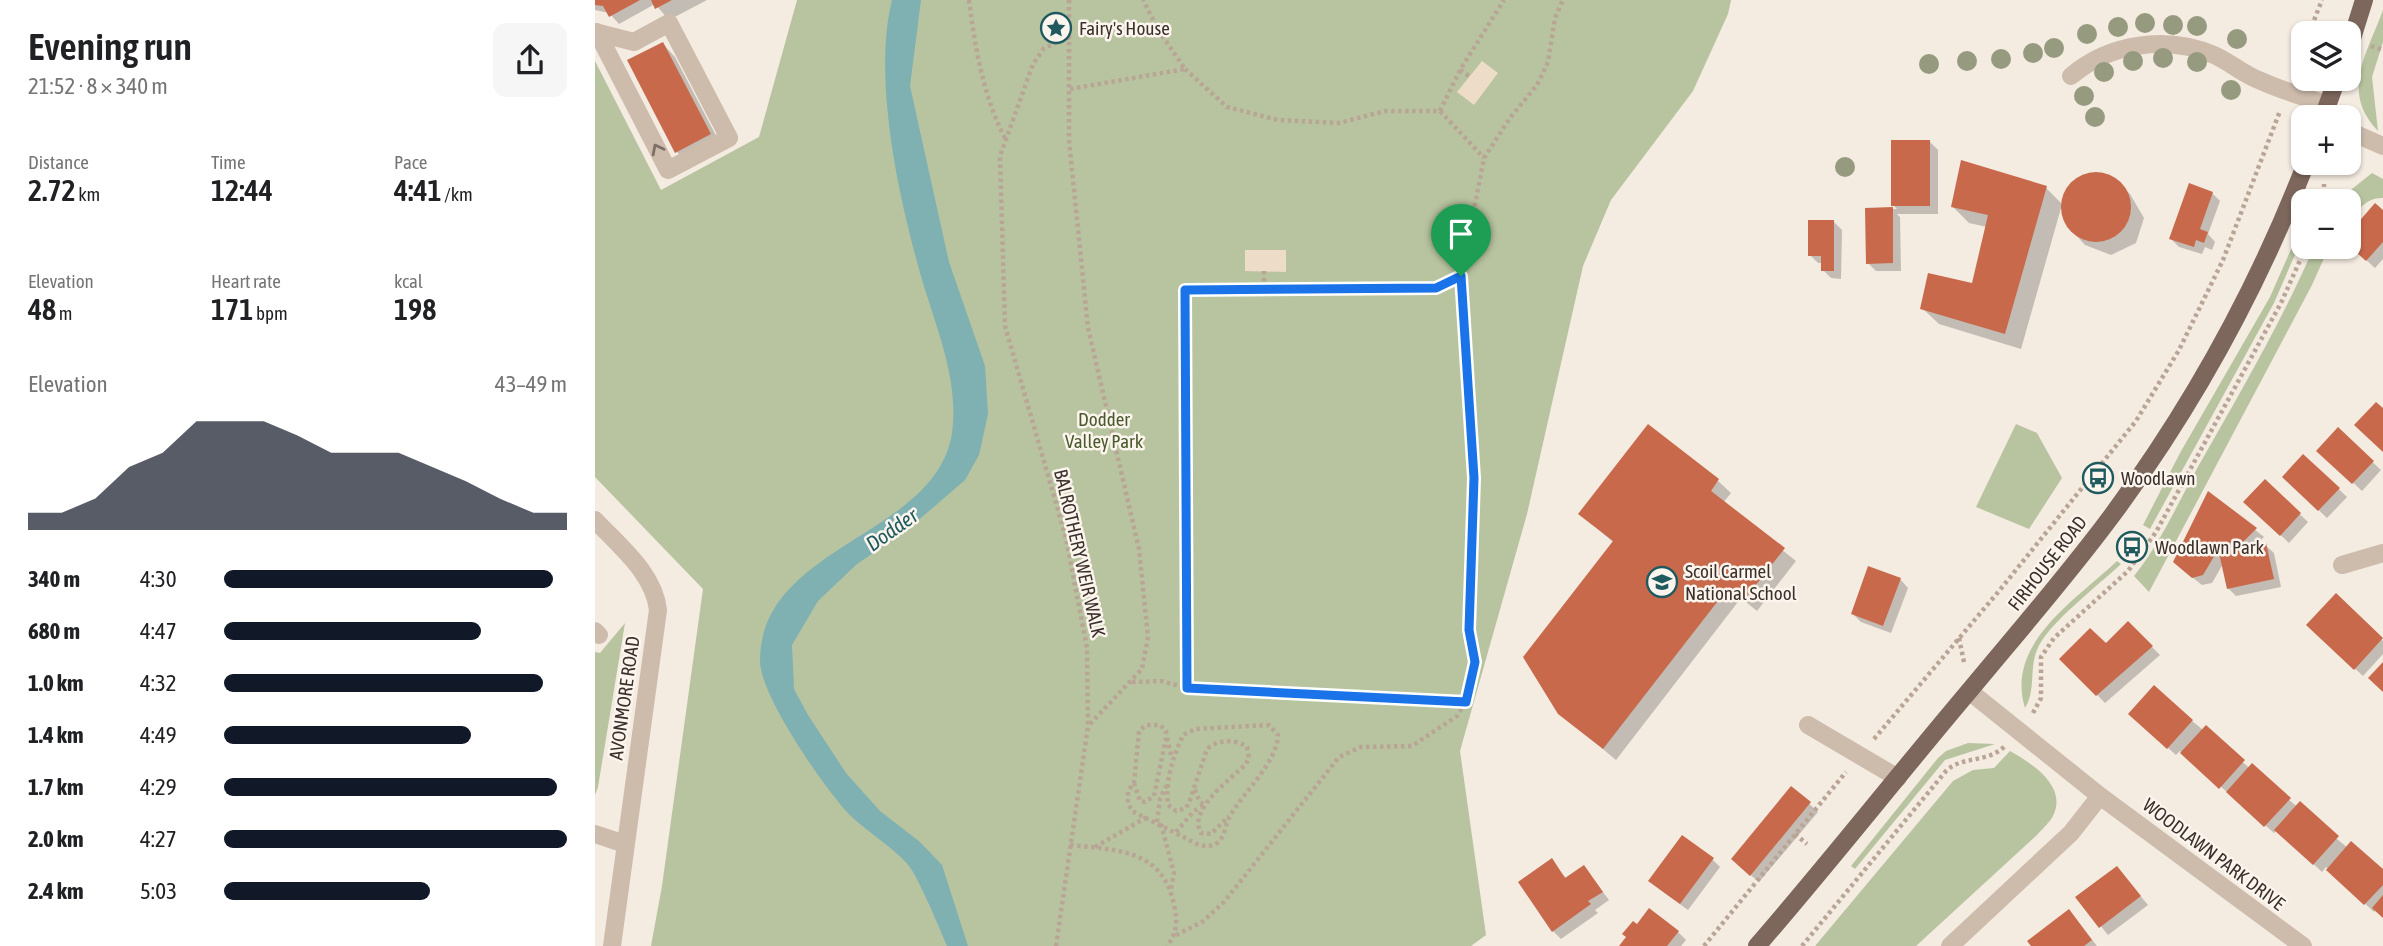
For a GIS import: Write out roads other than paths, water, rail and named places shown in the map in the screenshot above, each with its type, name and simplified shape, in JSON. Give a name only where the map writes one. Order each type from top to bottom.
[{"type":"main road","points":[[2357,21],[2364,0]]},
{"type":"main road","name":"FIRHOUSE ROAD","points":[[1757,946],[2113,514],[2169,433],[2238,314],[2287,212],[2301,175]]},
{"type":"street","points":[[669,23],[729,138],[668,170],[596,32],[634,42],[669,23]]},
{"type":"street","points":[[2071,76],[2084,65],[2110,53],[2145,44],[2182,45],[2214,55],[2259,81],[2287,91],[2314,105]]},
{"type":"street","points":[[2361,136],[2383,146]]},
{"type":"street","name":"AVONMORE ROAD","points":[[595,520],[656,592],[657,610],[612,946]]},
{"type":"street","points":[[2342,565],[2383,553]]},
{"type":"street","name":"WOODLAWN PARK DRIVE","points":[[1969,691],[2100,796],[2303,946]]},
{"type":"street","points":[[1808,725],[1898,778]]},
{"type":"street","points":[[1950,946],[2071,833],[2100,796]]},
{"type":"street","points":[[595,834],[625,844]]},
{"type":"water","name":"Dodder","points":[[892,0],[921,0],[910,86],[949,262],[985,366],[988,414],[979,455],[965,480],[907,530],[857,564],[818,601],[792,645],[794,689],[846,773],[880,811],[920,842],[942,865],[968,946],[947,946],[909,866],[847,812],[823,782],[781,716],[762,675],[760,660],[768,621],[788,590],[817,565],[915,496],[939,468],[952,433],[953,395],[950,376],[914,251],[891,142],[885,67]]},
{"type":"place","name":"Fairy's House","points":[[1056,28]]},
{"type":"place","name":"Woodlawn","points":[[2098,478]]},
{"type":"place","name":"Woodlawn Park","points":[[2132,547]]},
{"type":"place","name":"Scoil Carmel National School","points":[[1662,582]]},
{"type":"park label","name":"Dodder Valley Park","points":[[1104,430]]}]
